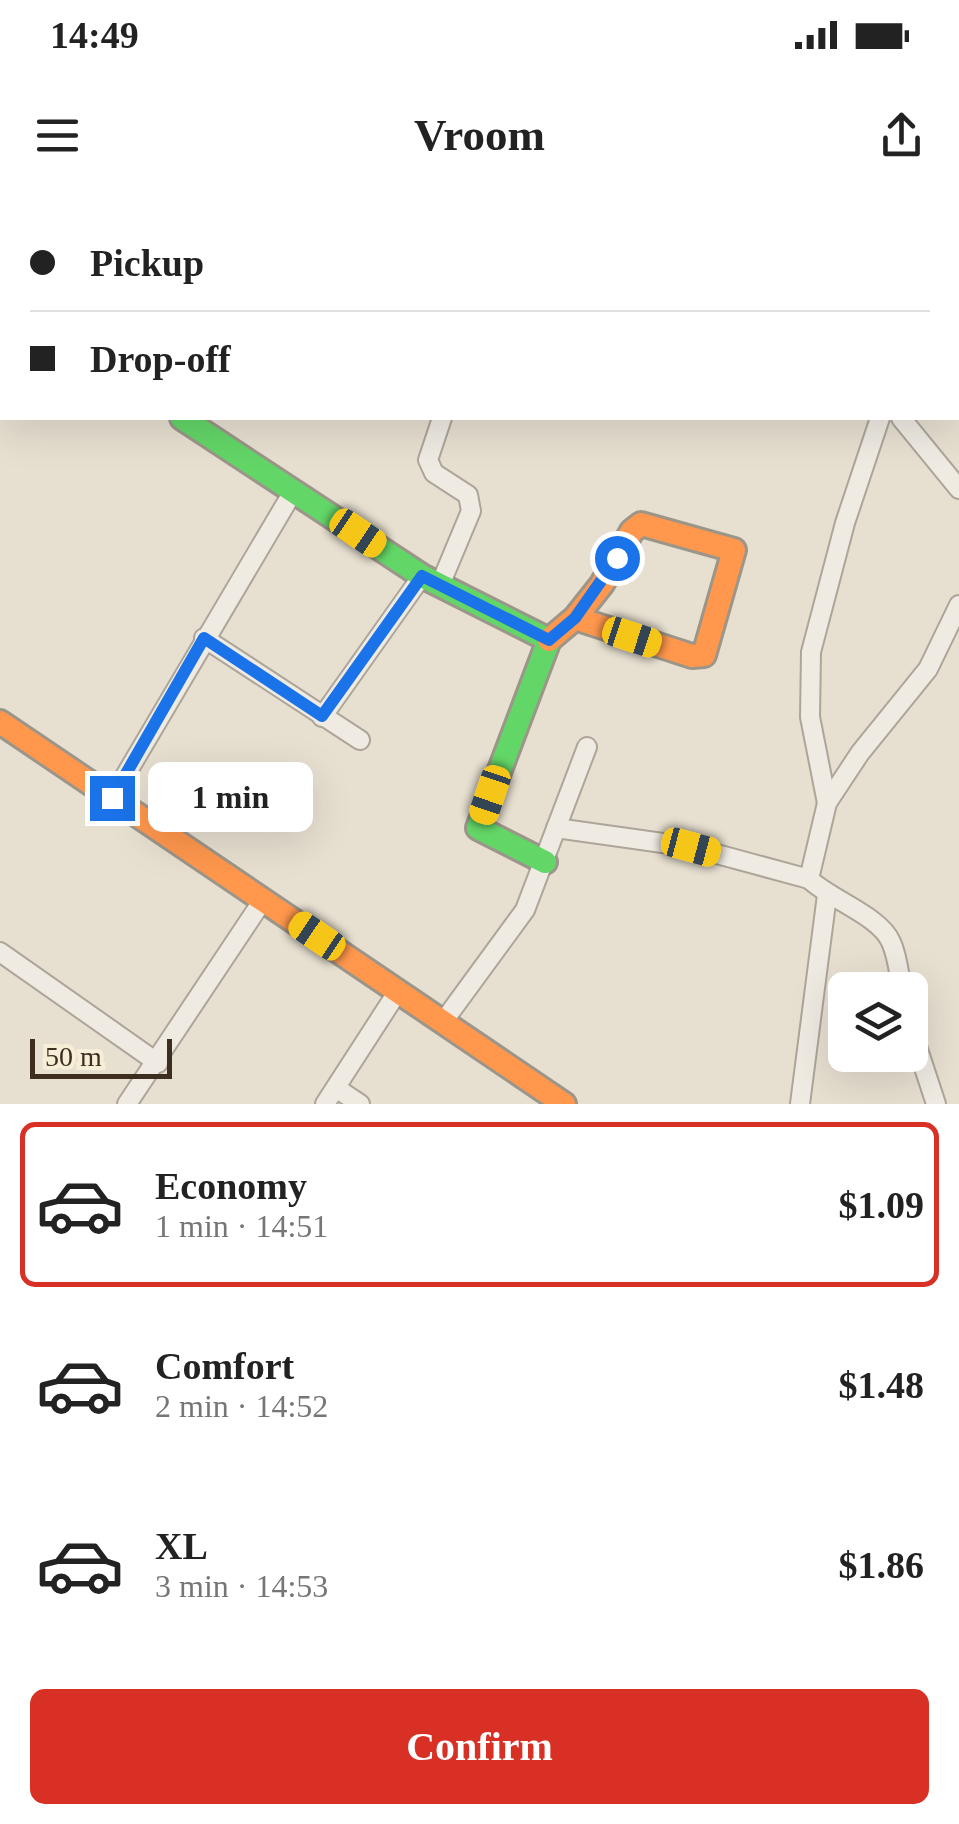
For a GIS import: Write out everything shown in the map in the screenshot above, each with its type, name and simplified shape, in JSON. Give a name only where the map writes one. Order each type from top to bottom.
[{"type":"street","points":[[185,420],[431,581],[549,640]]},
{"type":"street","points":[[322,716],[431,581],[471,511],[468,495],[434,473],[428,460],[441,420]]},
{"type":"street","points":[[827,803],[812,731],[810,652],[850,505],[879,420]]},
{"type":"street","points":[[903,420],[959,489]]},
{"type":"street","points":[[112,798],[294,490]]},
{"type":"street","points":[[545,862],[478,828],[549,640],[575,618],[602,584],[632,531],[640,524],[734,550],[704,656],[692,656],[575,618]]},
{"type":"street","points":[[809,879],[827,803],[860,753],[928,669],[959,605]]},
{"type":"street","points":[[204,638],[360,740]]},
{"type":"street","points":[[0,722],[564,1104]]},
{"type":"street","points":[[444,1022],[524,910],[587,747]]},
{"type":"street","points":[[556,828],[691,847],[809,879],[827,895],[885,930],[893,945],[898,972]]},
{"type":"street","points":[[800,1104],[827,895]]},
{"type":"street","points":[[128,1104],[264,900]]},
{"type":"street","points":[[0,952],[158,1063]]},
{"type":"street","points":[[360,1104],[331,1096],[398,991]]},
{"type":"street","points":[[925,1072],[935,1104]]},
{"type":"traffic: fast","points":[[185,420],[422,576],[549,640],[478,828],[545,862]]},
{"type":"traffic: slow","points":[[549,640],[575,618],[692,656],[704,655],[734,550],[641,524],[632,531],[602,584],[575,618]]},
{"type":"traffic: slow","points":[[0,722],[564,1104]]},
{"type":"route","points":[[112,798],[204,638],[322,716],[422,576],[549,640],[575,618],[617,558]]}]
